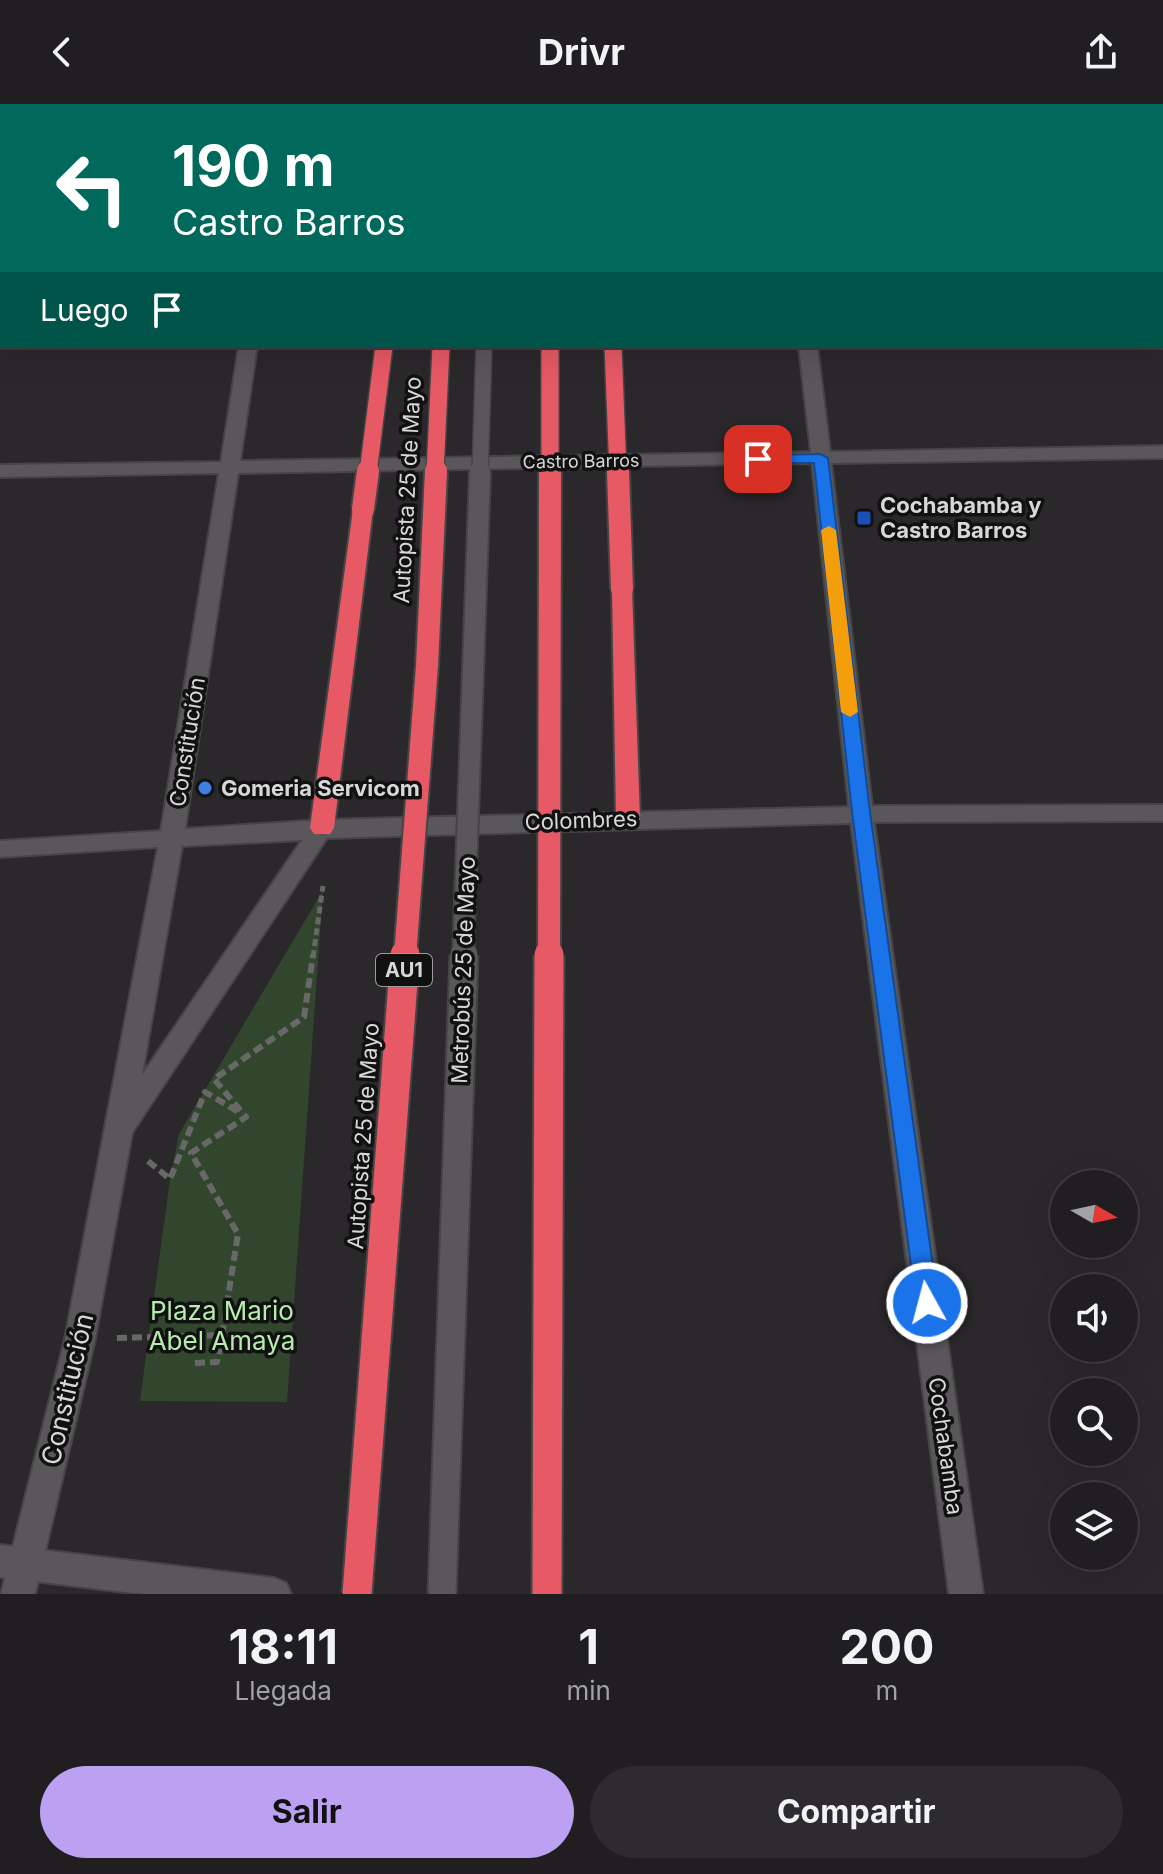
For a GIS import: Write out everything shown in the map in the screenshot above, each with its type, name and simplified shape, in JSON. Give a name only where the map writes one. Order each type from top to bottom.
[{"type":"highway","points":[[322,828],[384,348]]},
{"type":"highway","name":"Autopista 25 de Mayo","points":[[357,1594],[427,666],[441,348]]},
{"type":"highway","points":[[547,1594],[550,348]]},
{"type":"highway","points":[[613,348],[628,819]]},
{"type":"street","name":"Constitución","points":[[15,1573],[80,1339],[172,837],[248,348]]},
{"type":"street","name":"Cochabamba","points":[[808,348],[861,812],[966,1594]]},
{"type":"street","name":"Castro Barros","points":[[0,471],[1163,452]]},
{"type":"street","name":"Colombres","points":[[0,849],[322,828],[861,812],[1163,813]]},
{"type":"street","name":"Constitución","points":[[116,1136],[322,828]]},
{"type":"street","points":[[15,1573],[274,1594]]},
{"type":"lane","name":"Metrobús 25 de Mayo","points":[[442,1594],[484,348]]},
{"type":"path","points":[[246,1117],[214,1079],[304,1017],[323,890],[322,828]]},
{"type":"path","points":[[170,1179],[205,1092],[246,1117]]},
{"type":"path","points":[[195,1363],[217,1362],[238,1234],[191,1153],[246,1117]]},
{"type":"path","points":[[150,1337],[222,1335]]},
{"type":"green space","name":"Plaza Mario Abel Amaya","points":[[323,890],[287,1402],[140,1401],[170,1179],[179,1134]]},
{"type":"slow traffic","points":[[829,530],[850,712]]},
{"type":"place","name":"Cochabamba y Castro Barros","points":[[864,518]]},
{"type":"place","name":"Gomeria Servicom","points":[[205,788]]},
{"type":"route","points":[[758,459],[820,458],[861,812],[927,1303]]}]
